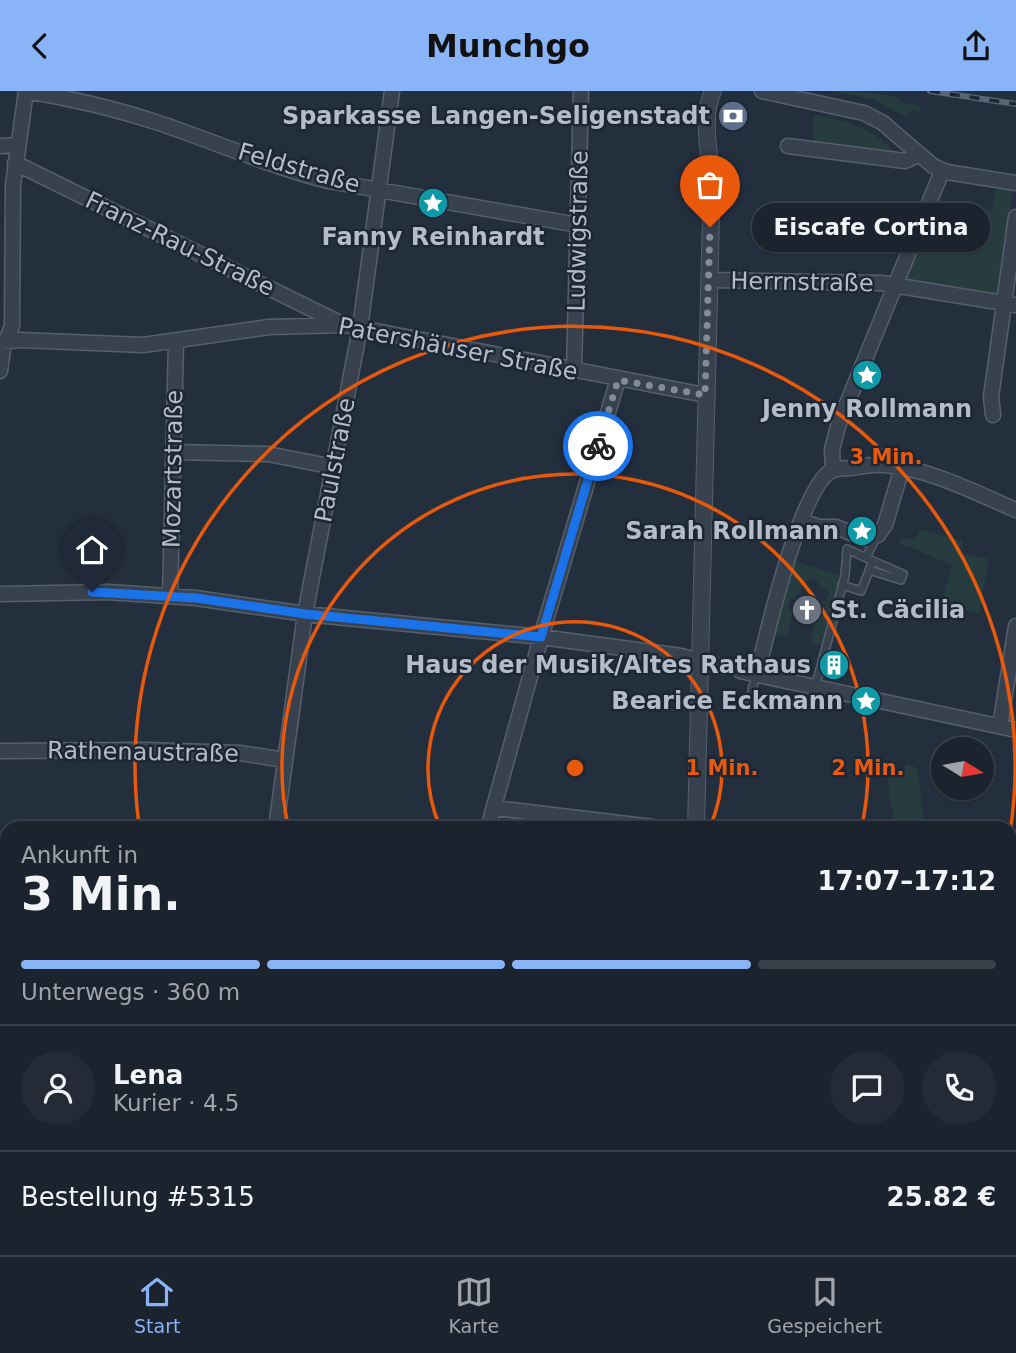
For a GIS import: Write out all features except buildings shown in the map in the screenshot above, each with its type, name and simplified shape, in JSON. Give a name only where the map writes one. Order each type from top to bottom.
[{"type":"street","name":"Feldstraße","points":[[26,91],[79,100],[119,111],[308,176],[578,225]]},
{"type":"street","points":[[0,371],[3,342],[12,326],[15,163],[26,91]]},
{"type":"street","name":"Paulstraße","points":[[277,821],[305,614],[360,328],[392,91]]},
{"type":"street","name":"Ludwigstraße","points":[[574,370],[581,91]]},
{"type":"street","points":[[696,821],[712,174],[718,142],[715,91]]},
{"type":"street","points":[[762,91],[864,113],[883,123],[918,155],[942,170],[1016,183]]},
{"type":"street","points":[[0,146],[18,145]]},
{"type":"street","points":[[788,146],[905,162],[918,155]]},
{"type":"street","name":"Franz-Rau-Straße","points":[[15,163],[345,325]]},
{"type":"street","points":[[833,470],[832,449],[835,435],[942,170]]},
{"type":"street","points":[[993,415],[991,397],[1009,304],[1016,217]]},
{"type":"street","name":"Herrnstraße","points":[[709,280],[895,285],[1009,304]]},
{"type":"street","name":"Patershäuser Straße","points":[[3,342],[21,340],[121,345],[176,342],[269,327],[345,325],[705,395]]},
{"type":"street","name":"Mozartstraße","points":[[170,596],[176,342]]},
{"type":"street","points":[[490,821],[541,637],[618,380]]},
{"type":"street","points":[[173,451],[268,454],[334,467]]},
{"type":"street","points":[[757,675],[777,593],[802,521],[817,486],[833,470],[876,465],[902,468],[944,480],[1016,510]]},
{"type":"street","points":[[802,521],[819,527],[836,527],[866,539],[874,537],[885,526],[902,468]]},
{"type":"street","points":[[0,594],[107,592],[170,596],[305,614],[541,637],[724,667]]},
{"type":"street","points":[[1000,726],[1016,626]]},
{"type":"street","points":[[740,671],[1016,730]]},
{"type":"street","name":"Rathenaustraße","points":[[0,751],[146,750],[240,753],[285,760]]},
{"type":"street","points":[[495,808],[603,821]]},
{"type":"lane","points":[[842,585],[861,591],[869,570],[874,537]]},
{"type":"lane","points":[[815,688],[842,585],[847,549],[903,574],[901,580],[869,570]]},
{"type":"lane","points":[[750,705],[757,675]]},
{"type":"green space","points":[[833,91],[858,91],[897,97],[901,102],[920,106],[920,111],[911,110],[906,117],[872,99]]},
{"type":"green space","points":[[813,115],[864,129],[891,148],[890,154],[814,145]]},
{"type":"green space","points":[[996,188],[1013,191],[998,295],[902,279],[934,202],[971,208],[976,216],[982,209],[992,211]]},
{"type":"green space","points":[[919,529],[963,541],[962,553],[989,559],[979,614],[941,604],[952,565],[899,544],[900,538],[916,539]]},
{"type":"green space","points":[[792,560],[842,576],[824,646],[810,642],[816,619],[823,615],[825,607],[821,600],[826,601],[829,592],[821,589],[817,581],[809,579],[788,606],[793,614],[787,637],[773,634]]},
{"type":"green space","points":[[906,764],[915,767],[919,779],[923,821],[894,821],[885,766],[904,771]]},
{"type":"railway","points":[[930,91],[1016,104]]},
{"type":"way so far","points":[[598,446],[618,380],[705,395],[710,227]]},
{"type":"place","name":"Sparkasse Langen-Seligenstadt","points":[[733,116]]},
{"type":"place","name":"Fanny Reinhardt","points":[[433,203]]},
{"type":"place","name":"Eiscafe Cortina","points":[[710,227]]},
{"type":"place","name":"Jenny Rollmann","points":[[867,375]]},
{"type":"place","name":"Sarah Rollmann","points":[[862,531]]},
{"type":"place","name":"St. Cäcilia","points":[[807,610]]},
{"type":"place","name":"Haus der Musik/Altes Rathaus","points":[[834,665]]},
{"type":"place","name":"Bearice Eckmann","points":[[866,701]]},
{"type":"route","points":[[92,592],[196,598],[305,614],[541,637],[598,446]]}]
